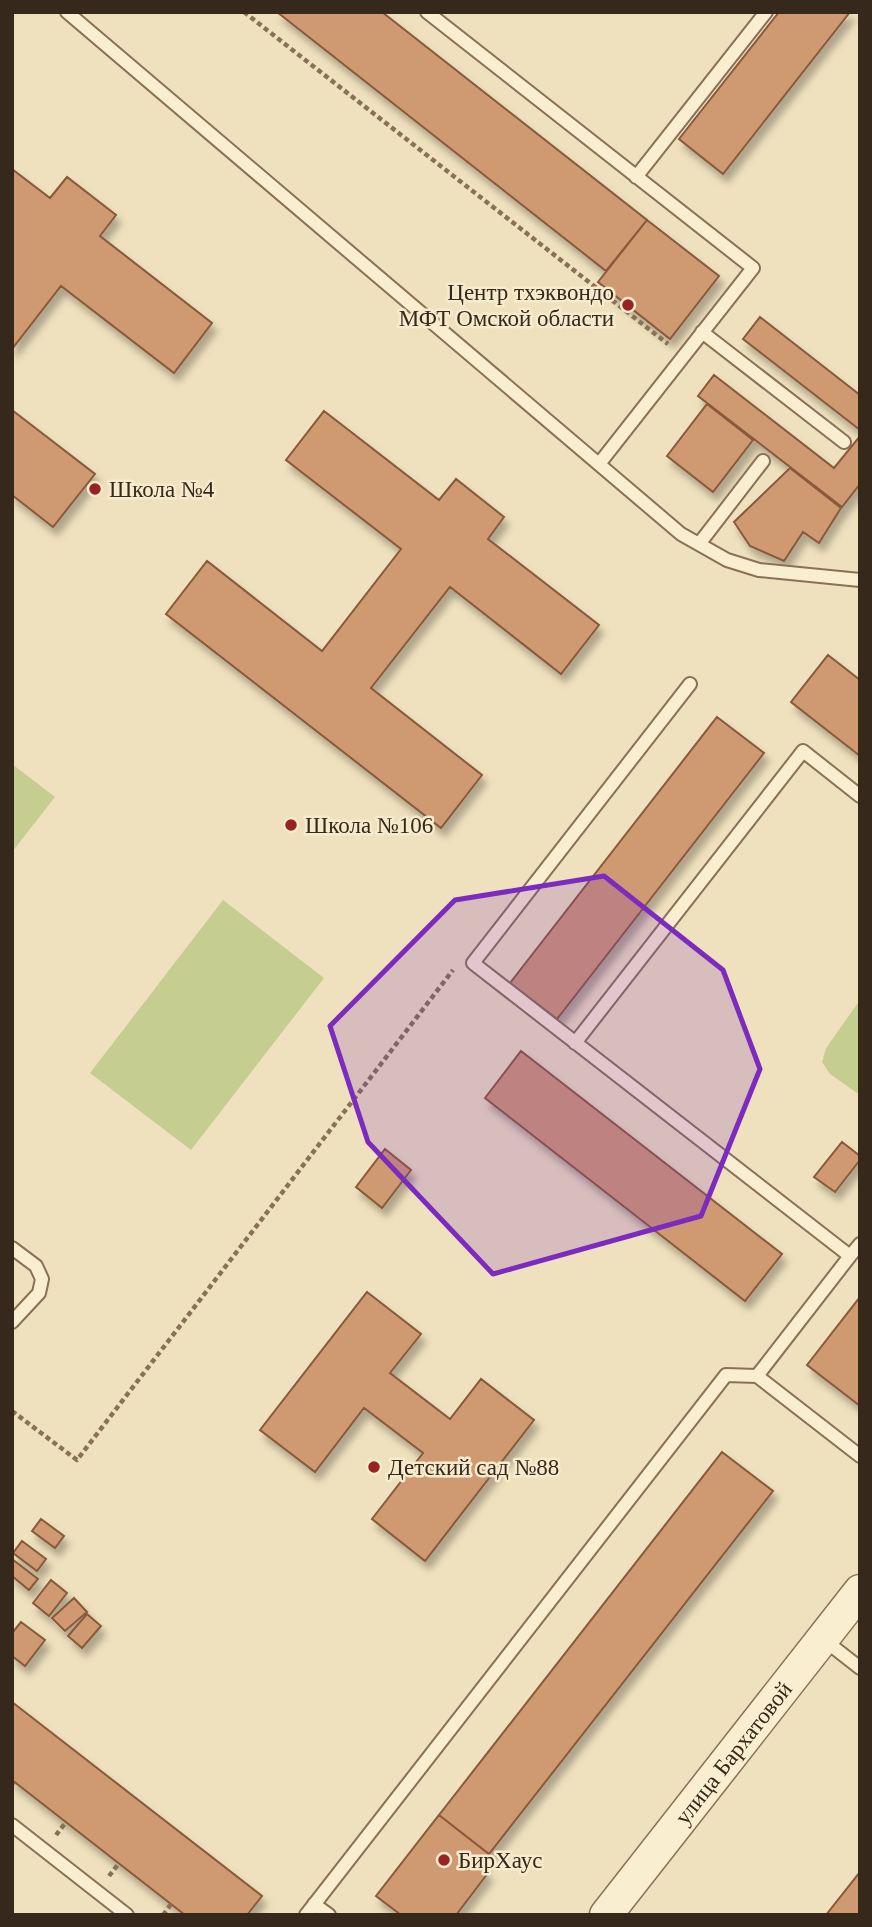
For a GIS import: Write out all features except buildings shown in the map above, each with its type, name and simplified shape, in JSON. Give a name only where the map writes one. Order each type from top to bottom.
[{"type":"street","name":"улица Бархатовой","points":[[606,1915],[860,1591]]},
{"type":"lane","points":[[67,12],[681,534],[727,560],[759,570],[860,580]]},
{"type":"lane","points":[[427,12],[753,268],[599,464]]},
{"type":"lane","points":[[636,177],[766,12]]},
{"type":"lane","points":[[702,332],[844,442]]},
{"type":"lane","points":[[699,544],[763,461]]},
{"type":"lane","points":[[690,684],[472,963],[850,1256]]},
{"type":"lane","points":[[575,1043],[803,751],[860,796]]},
{"type":"lane","points":[[757,1376],[860,1244]]},
{"type":"lane","points":[[12,1248],[36,1266],[42,1279],[39,1293],[12,1322]]},
{"type":"lane","points":[[306,1915],[726,1375],[757,1376],[860,1456]]},
{"type":"lane","points":[[822,1639],[860,1668]]},
{"type":"lane","points":[[12,1825],[127,1915]]},
{"type":"lane","points":[[314,1904],[329,1915]]},
{"type":"path","points":[[244,12],[684,356]]},
{"type":"path","points":[[12,1411],[77,1460],[463,956],[472,963]]},
{"type":"path","points":[[53,1839],[66,1822]]},
{"type":"path","points":[[106,1880],[119,1863]]},
{"type":"path","points":[[163,1915],[171,1904]]},
{"type":"highlighted area","points":[[604,876],[723,970],[760,1069],[701,1216],[493,1274],[368,1142],[330,1026],[455,900]]},
{"type":"green space","points":[[12,764],[55,797],[12,852]]},
{"type":"green space","points":[[223,900],[324,978],[191,1150],[90,1073]]},
{"type":"green space","points":[[860,1000],[860,1095],[830,1074],[822,1062],[826,1048]]},
{"type":"place","name":"Центр тхэквондо МФТ Омской области","points":[[628,305]]},
{"type":"place","name":"Школа №4","points":[[95,489]]},
{"type":"place","name":"Школа №106","points":[[291,825]]},
{"type":"place","name":"Детский сад №88","points":[[374,1467]]},
{"type":"place","name":"БирХаус","points":[[444,1860]]}]
